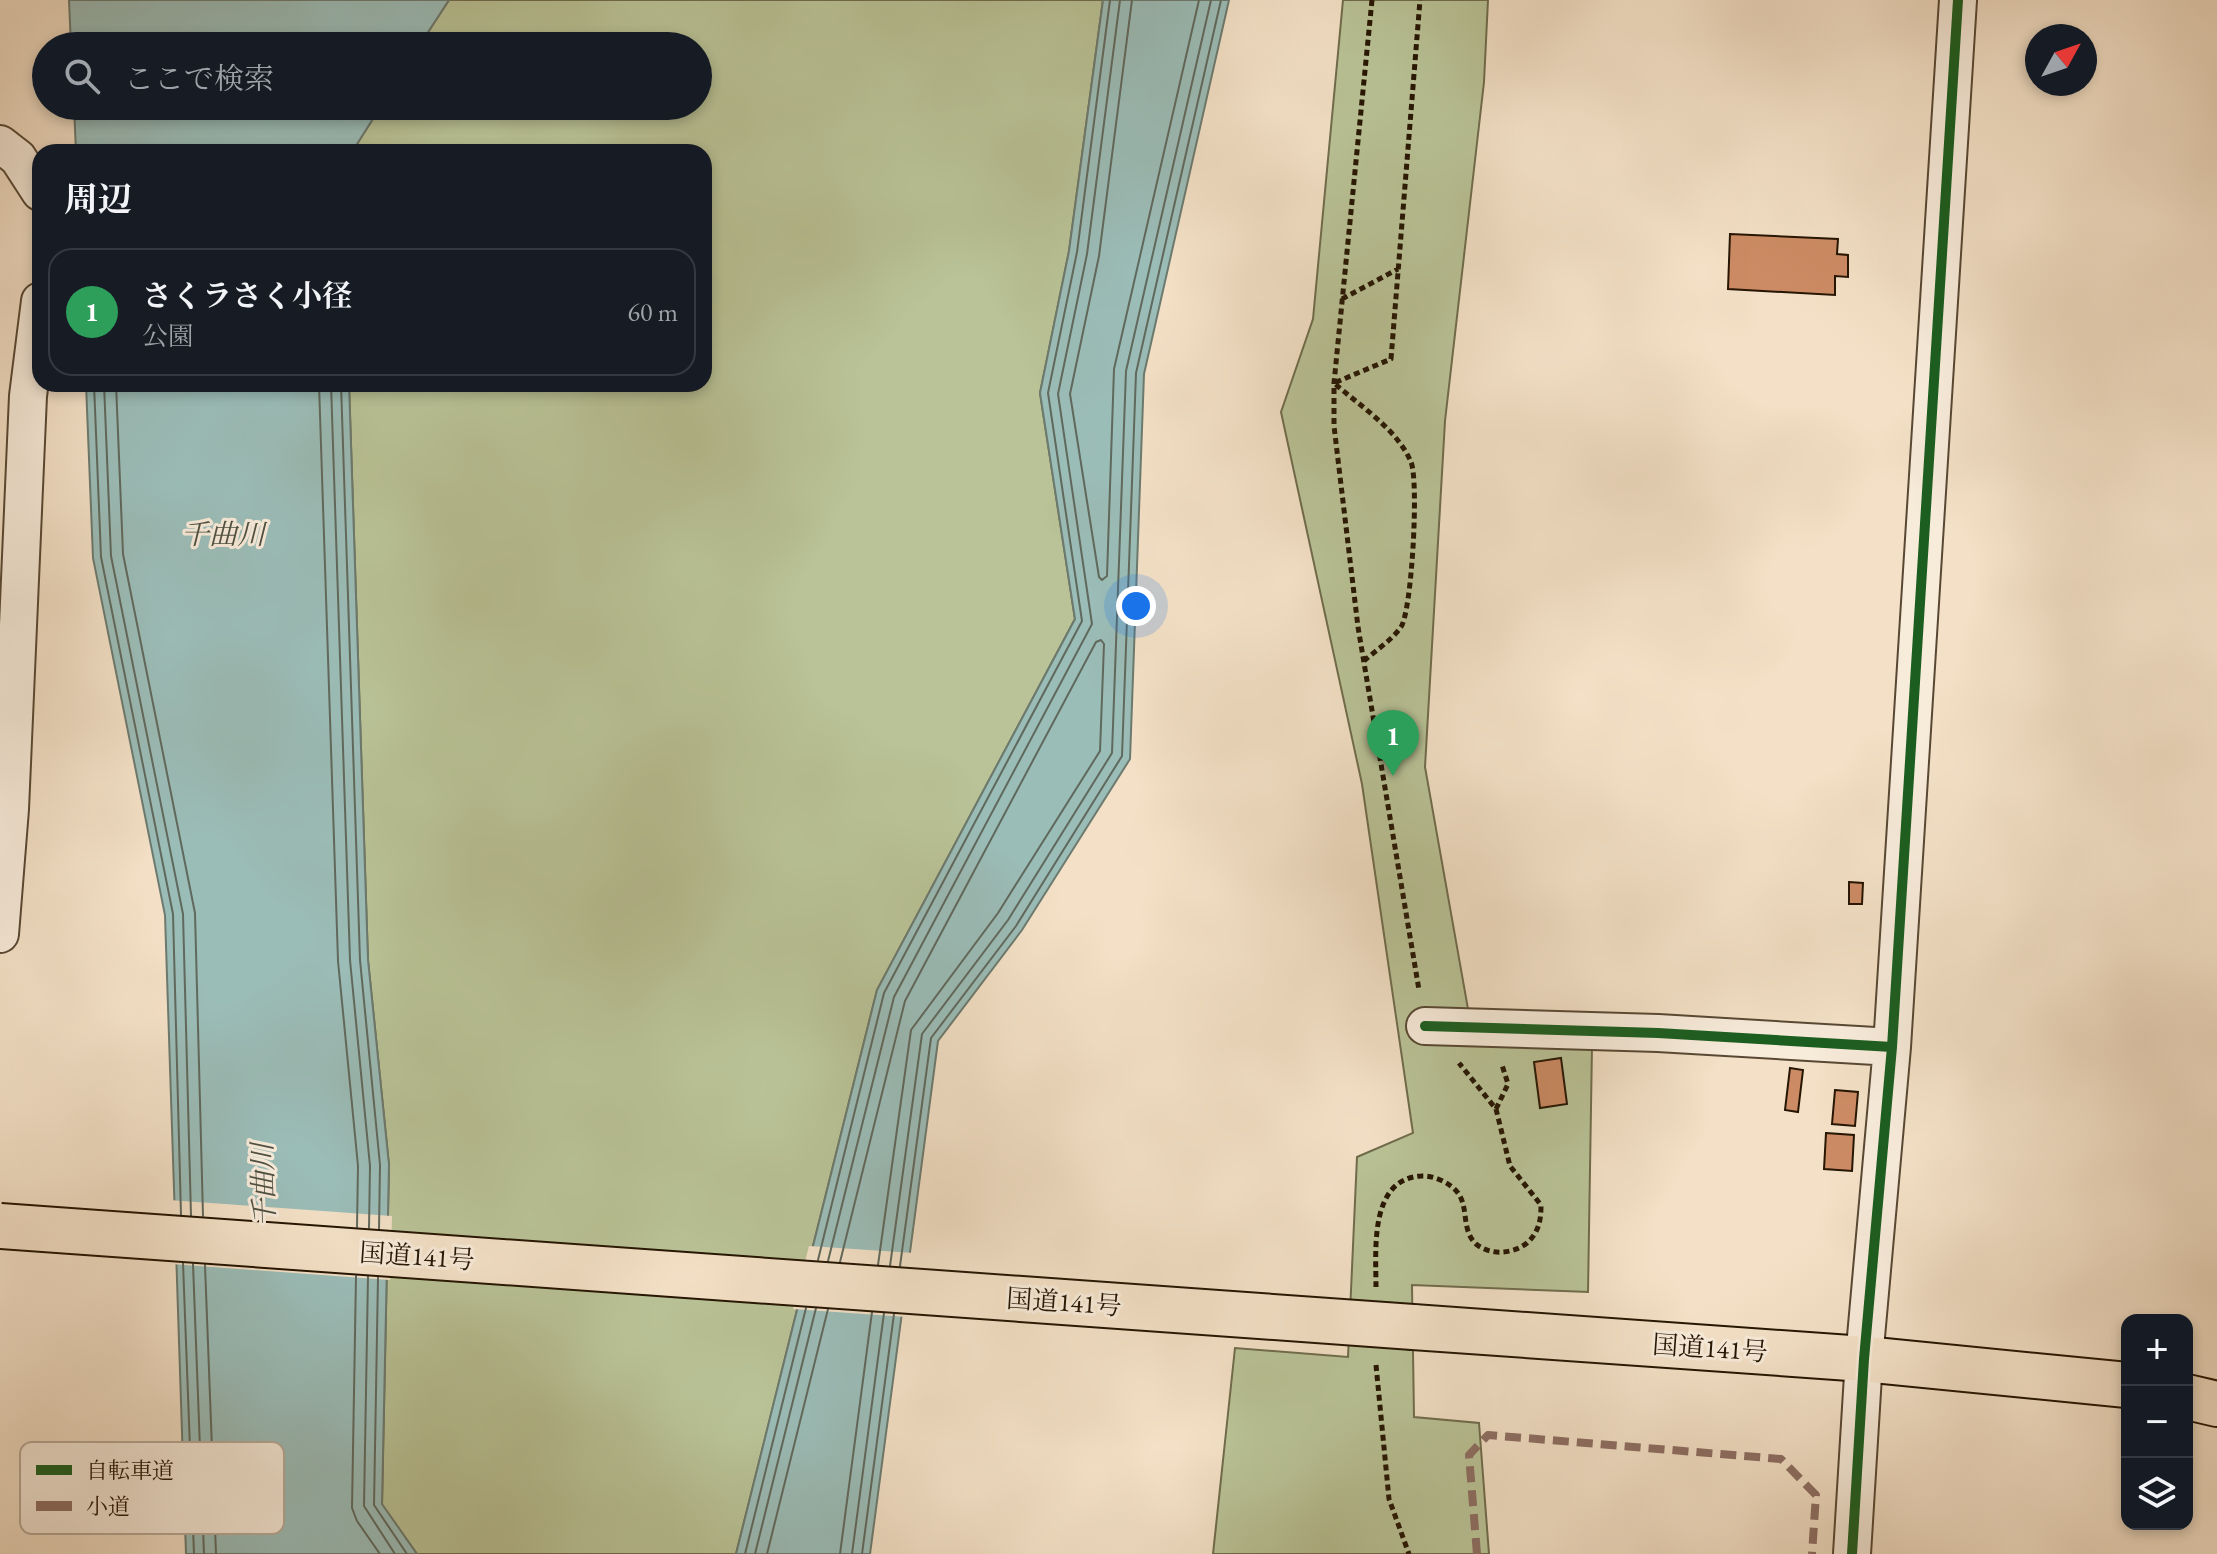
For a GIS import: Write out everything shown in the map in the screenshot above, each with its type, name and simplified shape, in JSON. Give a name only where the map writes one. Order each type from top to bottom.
[{"type":"highway","name":"国道141号","points":[[0,1226],[1864,1359],[2121,1384]]},
{"type":"highway","points":[[2193,1386],[2217,1386]]},
{"type":"highway","points":[[2193,1398],[2217,1404]]},
{"type":"street","points":[[1852,1554],[1864,1359],[1892,1047],[1958,0]]},
{"type":"street","points":[[0,144],[18,158],[32,180]]},
{"type":"street","points":[[0,934],[10,809],[28,396],[32,364]]},
{"type":"street","points":[[1425,1026],[1658,1033],[1892,1047]]},
{"type":"path","points":[[1372,0],[1334,383],[1334,426],[1364,661],[1425,1026]]},
{"type":"path","points":[[1334,383],[1391,359],[1420,0]]},
{"type":"path","points":[[1342,299],[1399,268]]},
{"type":"path","points":[[1334,383],[1399,441],[1413,465],[1415,500],[1408,602],[1401,627],[1364,661]]},
{"type":"path","points":[[1376,1290],[1384,1200],[1391,1189],[1411,1177],[1425,1175],[1450,1185],[1459,1194],[1469,1233],[1477,1244],[1489,1250],[1502,1253],[1518,1249],[1537,1230],[1541,1205],[1510,1166],[1496,1109],[1457,1061],[1466,1058]]},
{"type":"path","points":[[1496,1109],[1508,1084],[1500,1062]]},
{"type":"path","points":[[1376,1350],[1389,1499],[1409,1554]]},
{"type":"green space","points":[[449,0],[1103,0],[1069,251],[1040,393],[1075,619],[877,990],[736,1554],[417,1554],[382,1505],[389,1165],[368,960],[349,392],[712,392],[712,144],[357,144],[372,120],[712,120],[712,32],[428,32]]},
{"type":"green space","points":[[1343,0],[1488,0],[1484,82],[1445,421],[1425,767],[1473,1037],[1592,1046],[1588,1292],[1412,1285],[1414,1417],[1479,1423],[1489,1554],[1213,1554],[1235,1348],[1348,1357],[1357,1157],[1413,1133],[1362,784],[1281,412],[1313,319]]},
{"type":"water","points":[[69,0],[449,0],[428,32],[70,32]]},
{"type":"water","points":[[1103,0],[1229,0],[1144,374],[1130,759],[1022,930],[938,1041],[870,1554],[736,1554],[877,990],[1075,619],[1040,393],[1069,251]]},
{"type":"water","points":[[75,120],[372,120],[357,144],[76,144]]},
{"type":"water","name":"千曲川","points":[[86,392],[349,392],[368,960],[389,1165],[382,1504],[417,1554],[186,1554],[185,1534],[284,1534],[284,1442],[182,1442],[165,915],[93,558]]},
{"type":"pier","points":[[169,1200],[392,1216],[390,1280],[171,1264]]},
{"type":"pier","points":[[809,1246],[914,1253],[906,1317],[793,1309]]},
{"type":"building","points":[[1730,234],[1838,239],[1837,254],[1848,255],[1848,277],[1835,276],[1835,295],[1728,289]]},
{"type":"building","points":[[1849,882],[1863,883],[1862,904],[1849,904]]},
{"type":"building","points":[[1561,1058],[1567,1104],[1540,1108],[1534,1062]]},
{"type":"building","points":[[1790,1068],[1803,1070],[1798,1112],[1785,1110]]},
{"type":"building","points":[[1835,1090],[1858,1092],[1855,1126],[1832,1124]]},
{"type":"building","points":[[1826,1133],[1854,1135],[1852,1171],[1824,1169]]},
{"type":"marked path","points":[[1477,1554],[1469,1455],[1488,1435],[1781,1459],[1816,1495],[1812,1554]]},
{"type":"cycle path","points":[[1852,1554],[1864,1359],[1892,1047],[1958,0]]},
{"type":"cycle path","points":[[1425,1026],[1658,1033],[1892,1047]]},
{"type":"place","name":"さくラさく小径","points":[[1393,776]]}]
